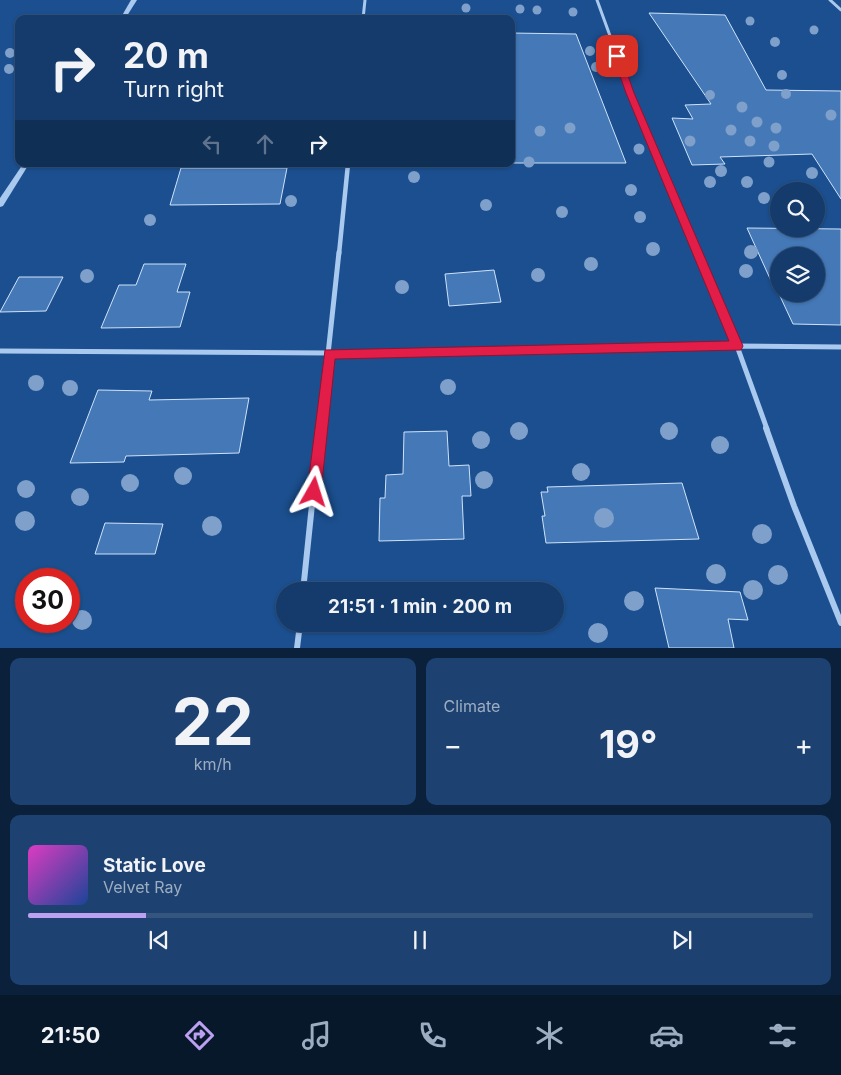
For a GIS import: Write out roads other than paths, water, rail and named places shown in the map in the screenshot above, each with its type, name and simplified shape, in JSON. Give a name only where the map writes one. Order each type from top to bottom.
[{"type":"street","points":[[125,15],[134,0]]},
{"type":"street","points":[[363,15],[365,0]]},
{"type":"street","points":[[597,0],[630,93],[737,346],[794,506],[841,623]]},
{"type":"street","points":[[830,0],[841,10]]},
{"type":"street","points":[[0,204],[24,167]]},
{"type":"street","points":[[304,582],[348,167]]},
{"type":"street","points":[[0,351],[329,353],[737,346],[841,347]]},
{"type":"street","points":[[297,648],[299,632]]}]
